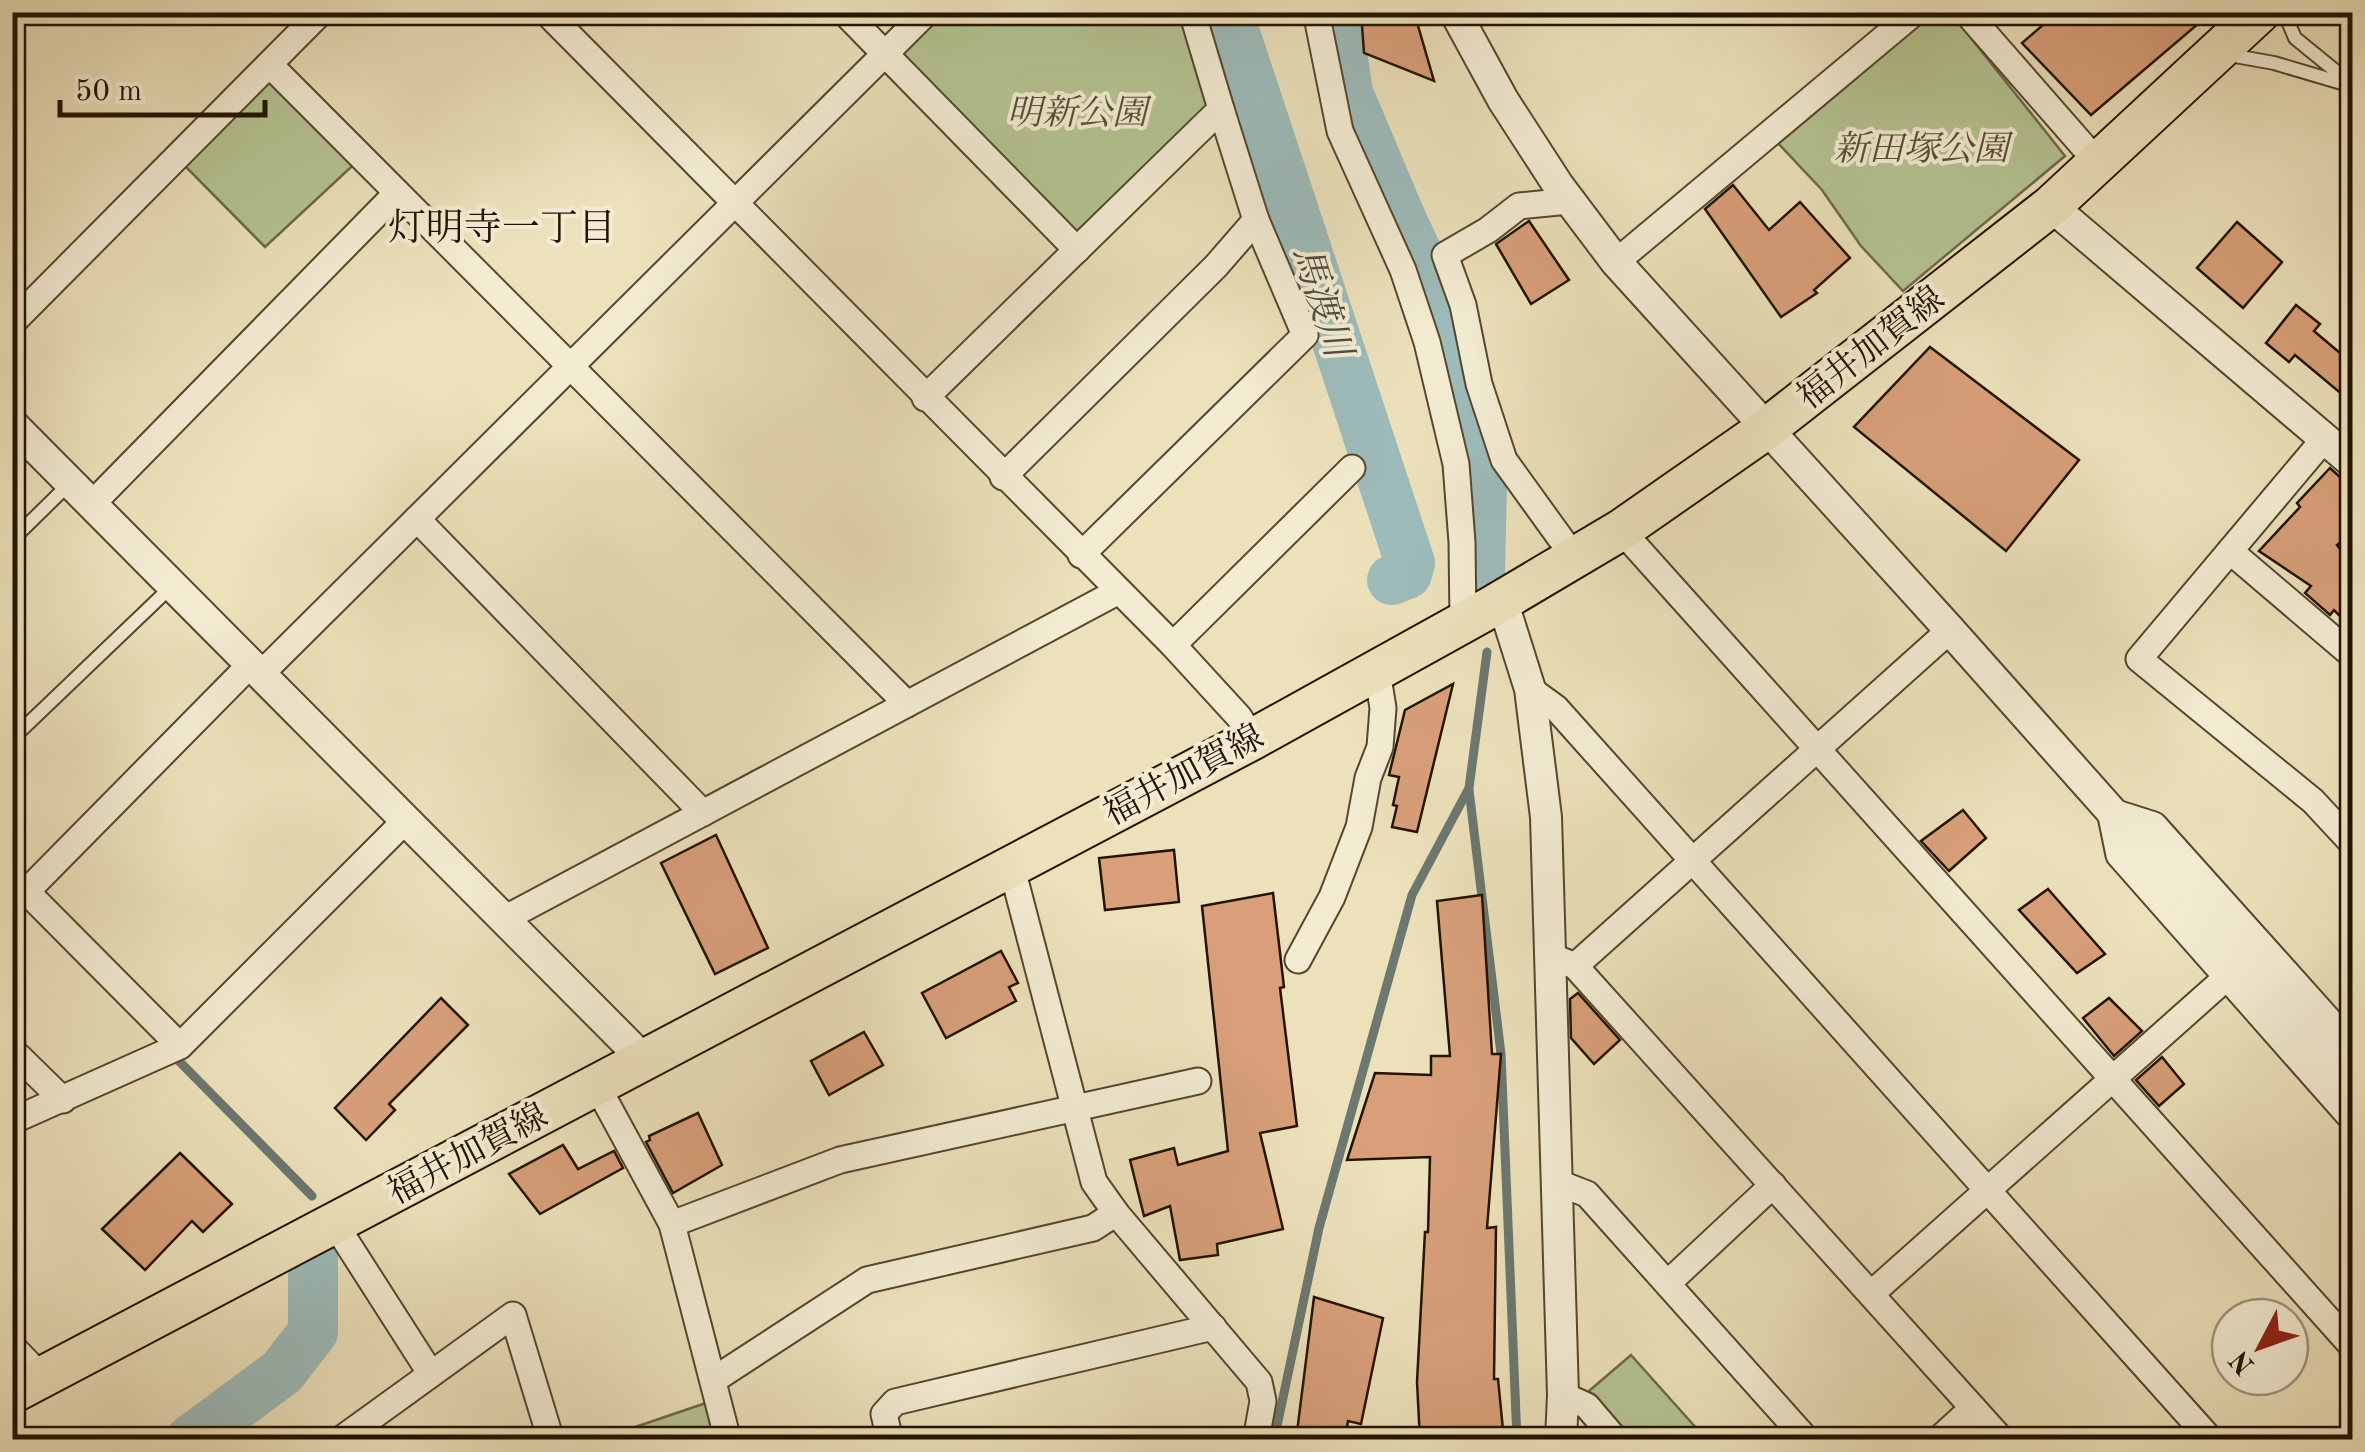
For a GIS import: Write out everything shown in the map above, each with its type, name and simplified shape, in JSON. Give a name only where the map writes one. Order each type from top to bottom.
[{"type":"main road","name":"福井加賀線","points":[[26,1386],[1243,744],[1621,530],[1766,429],[2051,206],[2260,12]]},
{"type":"street","points":[[12,323],[321,12]]},
{"type":"street","points":[[546,12],[1116,592],[1173,645],[1238,717],[1243,744]]},
{"type":"street","points":[[844,12],[1077,250]]},
{"type":"street","points":[[180,1046],[20,884],[417,519],[927,12]]},
{"type":"street","points":[[1081,555],[1305,335],[1256,220],[1192,12]]},
{"type":"street","points":[[1316,12],[1340,130],[1402,270],[1427,342],[1456,464],[1462,542],[1483,611],[1530,689],[1556,708],[2211,1440]]},
{"type":"street","points":[[1616,262],[1915,12]]},
{"type":"street","points":[[1966,12],[2098,162]]},
{"type":"street","points":[[1455,13],[1503,100],[1569,201],[1616,262],[2352,1082]]},
{"type":"street","points":[[270,64],[907,704]]},
{"type":"street","points":[[925,398],[1220,109]]},
{"type":"street","points":[[92,504],[397,192]]},
{"type":"street","points":[[1569,201],[1519,206],[1445,255],[1463,305],[1478,384],[1504,460],[1574,557]]},
{"type":"street","points":[[2051,206],[2352,462]]},
{"type":"street","points":[[1004,477],[1216,266],[1256,220]]},
{"type":"street","points":[[12,424],[644,1060]]},
{"type":"street","points":[[2325,438],[2140,659],[2313,802],[2352,843]]},
{"type":"street","points":[[1173,645],[1352,468]]},
{"type":"street","points":[[417,519],[703,813]]},
{"type":"street","points":[[1621,530],[2352,1346]]},
{"type":"street","points":[[2230,552],[2352,655]]},
{"type":"street","points":[[504,919],[1116,592]]},
{"type":"street","points":[[1563,961],[1693,861],[1950,630]]},
{"type":"street","points":[[1298,960],[1332,897],[1359,827],[1368,778],[1380,747],[1383,708],[1377,671]]},
{"type":"street","points":[[1530,689],[1563,961],[1556,1182],[1560,1440]]},
{"type":"street","points":[[2110,812],[2119,855],[2352,1119]]},
{"type":"street","points":[[2110,812],[2154,825],[2352,1046]]},
{"type":"street","points":[[12,1121],[180,1046],[406,820]]},
{"type":"street","points":[[1011,864],[1094,1182],[1116,1214],[1259,1382],[1263,1402],[1256,1440]]},
{"type":"street","points":[[1563,961],[1773,1185],[2002,1440]]},
{"type":"street","points":[[1871,1294],[2227,977]]},
{"type":"street","points":[[12,1050],[62,1100]]},
{"type":"street","points":[[672,1224],[840,1160],[1198,1082]]},
{"type":"street","points":[[596,1084],[672,1224],[728,1440]]},
{"type":"street","points":[[1556,1182],[1587,1194],[1806,1440]]},
{"type":"street","points":[[1669,1282],[1773,1185]]},
{"type":"street","points":[[715,1379],[868,1280],[1092,1228],[1116,1214]]},
{"type":"street","points":[[335,1224],[431,1374]]},
{"type":"street","points":[[340,1440],[514,1316],[551,1440]]},
{"type":"street","points":[[890,1440],[884,1414],[896,1402],[1213,1327]]},
{"type":"street","points":[[12,1350],[26,1386]]},
{"type":"street","points":[[1562,1395],[1587,1406],[1616,1440]]},
{"type":"street","points":[[1938,1440],[1973,1408]]},
{"type":"lane","points":[[2284,12],[2294,38],[2352,85]]},
{"type":"lane","points":[[2216,53],[2274,63],[2352,85]]},
{"type":"lane","points":[[12,540],[71,482]]},
{"type":"lane","points":[[12,739],[173,586]]},
{"type":"green space","name":"明新公園","points":[[927,13],[1192,13],[1221,109],[1077,250],[885,55]]},
{"type":"green space","name":"新田塚公園","points":[[1931,13],[1951,13],[2065,156],[1903,291],[1861,246],[1822,190],[1775,140]]},
{"type":"green space","points":[[270,65],[362,157],[265,247],[183,164]]},
{"type":"green space","points":[[1631,1355],[1706,1439],[1631,1439],[1589,1391]]},
{"type":"green space","points":[[706,1403],[713,1439],[597,1440]]},
{"type":"building","points":[[1361,12],[1414,12],[1434,81],[1364,53]]},
{"type":"building","points":[[2058,12],[2212,12],[2091,115],[2022,43]]},
{"type":"building","points":[[1733,185],[1769,230],[1800,202],[1850,258],[1814,290],[1817,293],[1781,317],[1705,209]]},
{"type":"building","points":[[1529,221],[1569,280],[1531,304],[1496,244]]},
{"type":"building","points":[[2237,222],[2282,262],[2243,308],[2197,268]]},
{"type":"building","points":[[2296,305],[2320,324],[2314,331],[2352,363],[2352,385],[2344,396],[2295,355],[2289,362],[2266,343]]},
{"type":"building","points":[[1930,347],[2079,460],[2006,551],[1854,427]]},
{"type":"building","points":[[2330,468],[2352,488],[2352,534],[2337,545],[2352,565],[2352,628],[2334,610],[2330,615],[2305,593],[2311,586],[2259,551]]},
{"type":"building","points":[[1453,684],[1417,832],[1392,827],[1399,777],[1389,775],[1405,710]]},
{"type":"building","points":[[1963,810],[1986,838],[1949,871],[1921,841]]},
{"type":"building","points":[[716,835],[768,948],[715,974],[661,863]]},
{"type":"building","points":[[1174,850],[1179,902],[1105,910],[1099,858]]},
{"type":"building","points":[[2048,889],[2105,954],[2077,973],[2019,910]]},
{"type":"building","points":[[1273,893],[1297,1126],[1260,1133],[1283,1229],[1217,1244],[1218,1255],[1180,1260],[1170,1206],[1144,1216],[1130,1160],[1174,1148],[1178,1165],[1228,1151],[1202,906]]},
{"type":"building","points":[[1482,895],[1492,1054],[1501,1054],[1487,1228],[1496,1227],[1494,1379],[1498,1379],[1504,1440],[1420,1440],[1417,1382],[1430,1157],[1347,1160],[1375,1073],[1431,1075],[1431,1056],[1450,1056],[1437,901]]},
{"type":"building","points":[[1001,951],[1018,983],[1009,987],[1016,1001],[946,1038],[922,993]]},
{"type":"building","points":[[1578,993],[1620,1040],[1594,1064],[1571,1038],[1570,999]]},
{"type":"building","points":[[441,998],[468,1025],[389,1104],[395,1110],[366,1140],[335,1108]]},
{"type":"building","points":[[2109,998],[2142,1031],[2114,1056],[2083,1018]]},
{"type":"building","points":[[864,1032],[883,1065],[829,1095],[811,1061]]},
{"type":"building","points":[[2162,1057],[2184,1084],[2159,1106],[2136,1080]]},
{"type":"building","points":[[698,1113],[722,1165],[673,1193],[646,1142],[649,1136]]},
{"type":"building","points":[[563,1145],[578,1169],[614,1151],[623,1168],[540,1214],[509,1174]]},
{"type":"building","points":[[180,1153],[232,1204],[203,1232],[192,1221],[145,1270],[102,1229]]},
{"type":"building","points":[[1314,1297],[1383,1318],[1361,1424],[1348,1421],[1345,1440],[1296,1440]]},
{"type":"waterway","name":"馬渡川","points":[[1228,12],[1410,563],[1407,574],[1392,580]]},
{"type":"waterway","points":[[1336,12],[1348,93],[1444,310],[1482,484],[1480,572]]},
{"type":"waterway","points":[[1274,1440],[1319,1228],[1412,895],[1469,788],[1487,652]]},
{"type":"waterway","points":[[1469,790],[1501,1054],[1517,1440]]},
{"type":"waterway","points":[[170,1052],[312,1196]]},
{"type":"waterway","name":"馬渡川","points":[[190,1440],[282,1372],[313,1332],[313,1249]]},
{"type":"district","name":"灯明寺一丁目","points":[[502,227]]}]
